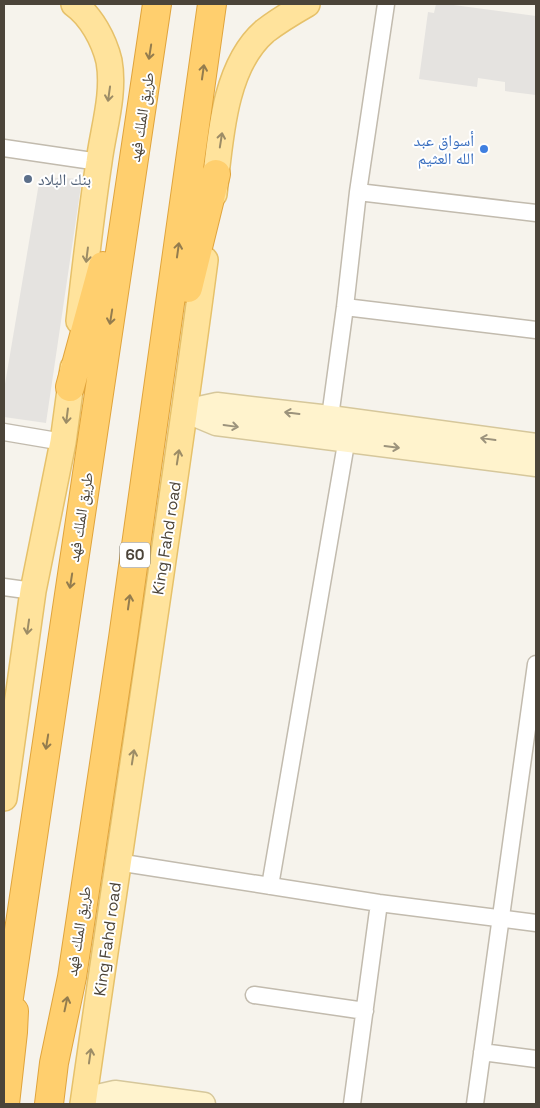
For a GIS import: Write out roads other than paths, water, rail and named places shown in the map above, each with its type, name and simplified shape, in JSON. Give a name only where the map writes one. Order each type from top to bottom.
[{"type":"highway","name":"طريق الملك فهد","points":[[4,1031],[158,4]]},
{"type":"highway","name":"طريق الملك فهد","points":[[49,1104],[54,1063],[72,977],[123,638],[212,4]]},
{"type":"highway","points":[[70,387],[137,141]]},
{"type":"highway","points":[[153,432],[216,174]]},
{"type":"highway","points":[[5,1104],[13,1032],[15,954]]},
{"type":"highway","points":[[42,1104],[54,1063]]},
{"type":"main road","name":"طريق الملك فهد","points":[[4,798],[33,592],[63,442],[110,86],[108,61],[98,33],[81,9],[74,4]]},
{"type":"main road","name":"King Fahd road","points":[[88,1102],[117,862],[185,411],[226,104],[234,78],[246,53],[264,32],[307,4]]},
{"type":"main road","name":"طريق الملك فهد","points":[[102,976],[123,638]]},
{"type":"street","points":[[270,886],[345,442],[341,418],[345,307],[358,192],[386,4]]},
{"type":"street","points":[[4,148],[99,162]]},
{"type":"street","points":[[358,192],[536,213]]},
{"type":"street","points":[[345,307],[536,330]]},
{"type":"street","points":[[185,411],[217,404],[341,418],[536,446]]},
{"type":"street","points":[[185,411],[216,424],[536,465]]},
{"type":"street","points":[[4,432],[63,442]]},
{"type":"street","points":[[4,587],[33,592]]},
{"type":"street","points":[[475,1104],[536,664]]},
{"type":"street","points":[[117,862],[379,903],[536,923]]},
{"type":"street","points":[[352,1104],[379,903]]},
{"type":"street","points":[[254,995],[365,1011]]},
{"type":"street","points":[[482,1052],[536,1059]]},
{"type":"street","points":[[88,1102],[115,1092],[204,1104]]},
{"type":"place","name":"أسواق عبد الله العثيم","points":[[484,149]]},
{"type":"place","name":"بنك البلاد","points":[[28,179]]}]
